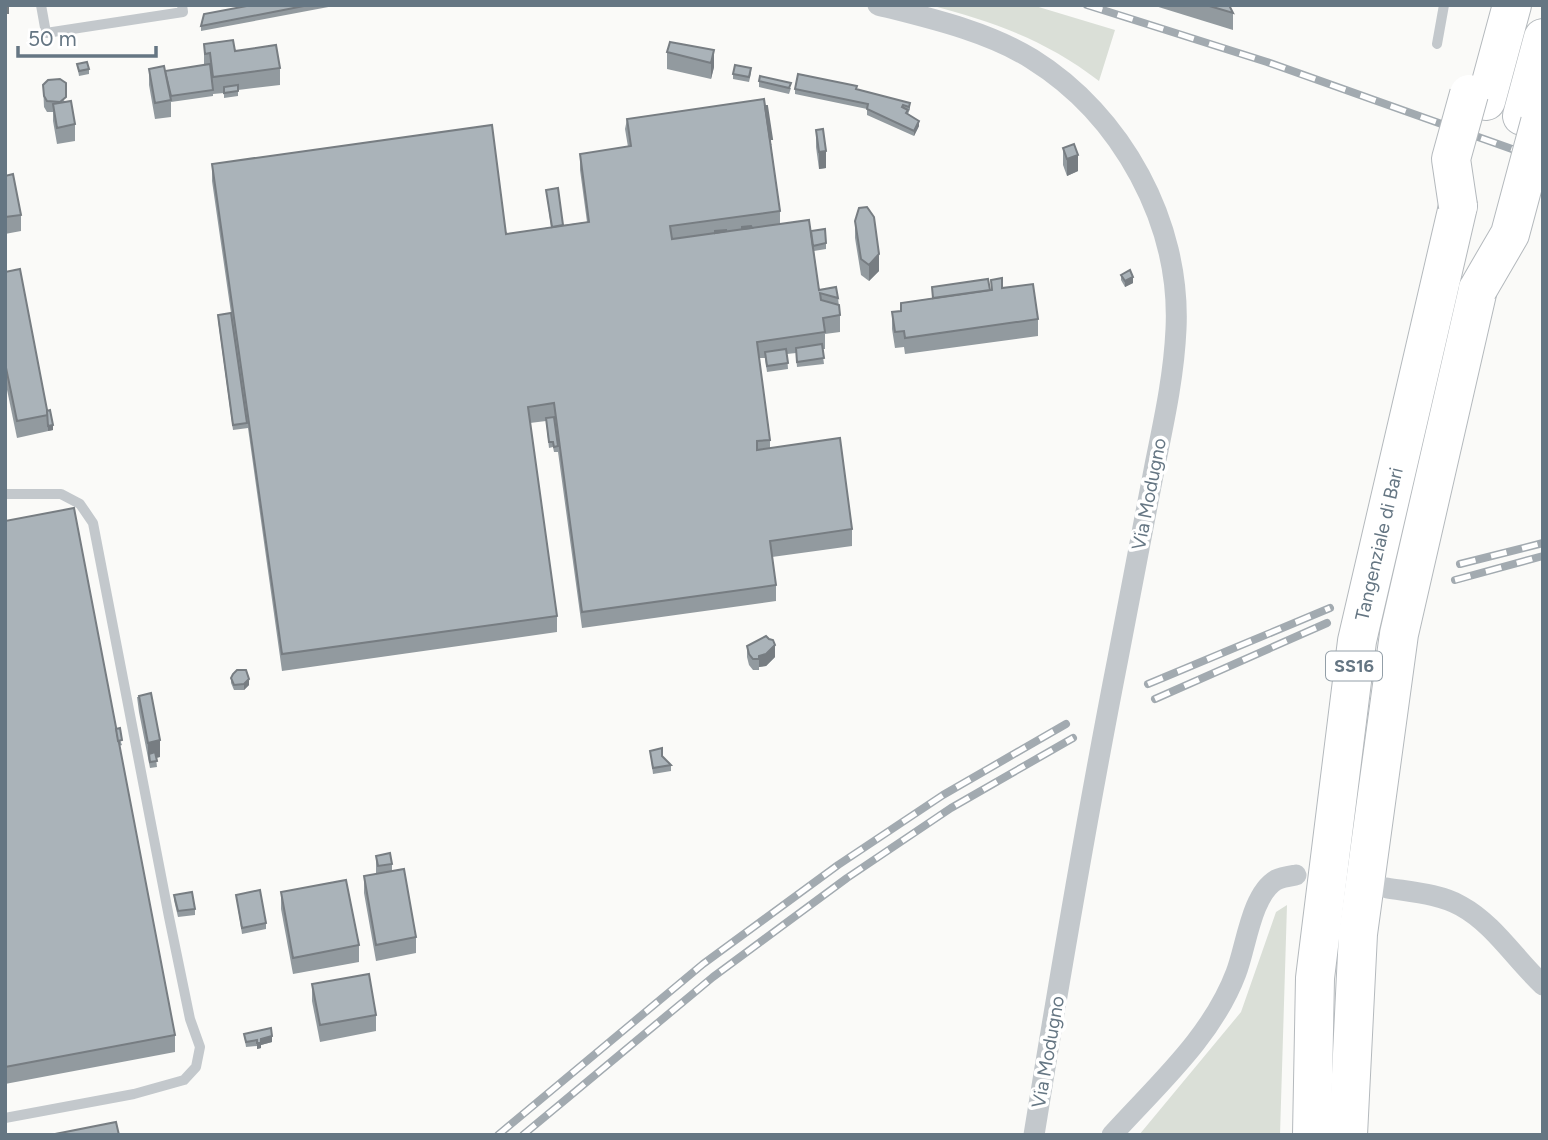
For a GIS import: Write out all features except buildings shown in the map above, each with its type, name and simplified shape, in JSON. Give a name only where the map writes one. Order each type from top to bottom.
[{"type":"highway","points":[[1478,97],[1492,5]]},
{"type":"highway","name":"Tangenziale di Bari","points":[[1312,1135],[1315,978],[1357,641],[1458,206],[1478,97],[1511,5]]},
{"type":"highway","name":"Tangenziale di Bari","points":[[1348,1135],[1358,934],[1399,634],[1478,289],[1535,117],[1543,38]]},
{"type":"highway","points":[[1358,934],[1374,985],[1367,1135]]},
{"type":"street","name":"Via Modugno","points":[[878,5],[959,28],[1006,46],[1048,71],[1086,102],[1120,142],[1144,183],[1166,239],[1172,274],[1176,329],[1164,421],[1117,661],[1034,1135]]},
{"type":"street","points":[[1112,1135],[1202,1035],[1214,1016],[1236,974],[1255,910],[1264,892],[1273,881],[1296,875]]},
{"type":"street","points":[[1387,888],[1442,898],[1460,905],[1492,929],[1543,985]]},
{"type":"lane","points":[[41,5],[46,33],[183,12],[182,5]]},
{"type":"lane","points":[[1437,44],[1444,5]]},
{"type":"lane","points":[[5,494],[61,494],[80,504],[93,523],[169,917],[190,1019],[200,1047],[197,1067],[184,1080],[134,1094],[5,1118]]},
{"type":"shaded area","points":[[930,5],[1032,5],[1115,30],[1099,81],[1059,54],[1019,34]]},
{"type":"shaded area","points":[[1287,905],[1280,1135],[1139,1135],[1241,1012],[1276,912]]},
{"type":"railway","points":[[1087,5],[1267,62],[1543,160]]},
{"type":"railway","points":[[1460,564],[1543,543]]},
{"type":"railway","points":[[1455,580],[1543,556]]},
{"type":"railway","points":[[1148,684],[1330,608]]},
{"type":"railway","points":[[1155,699],[1327,623]]},
{"type":"railway","points":[[498,1135],[703,964],[838,865],[943,795],[1066,724]]},
{"type":"railway","points":[[523,1135],[713,977],[847,878],[951,808],[1073,738]]}]
